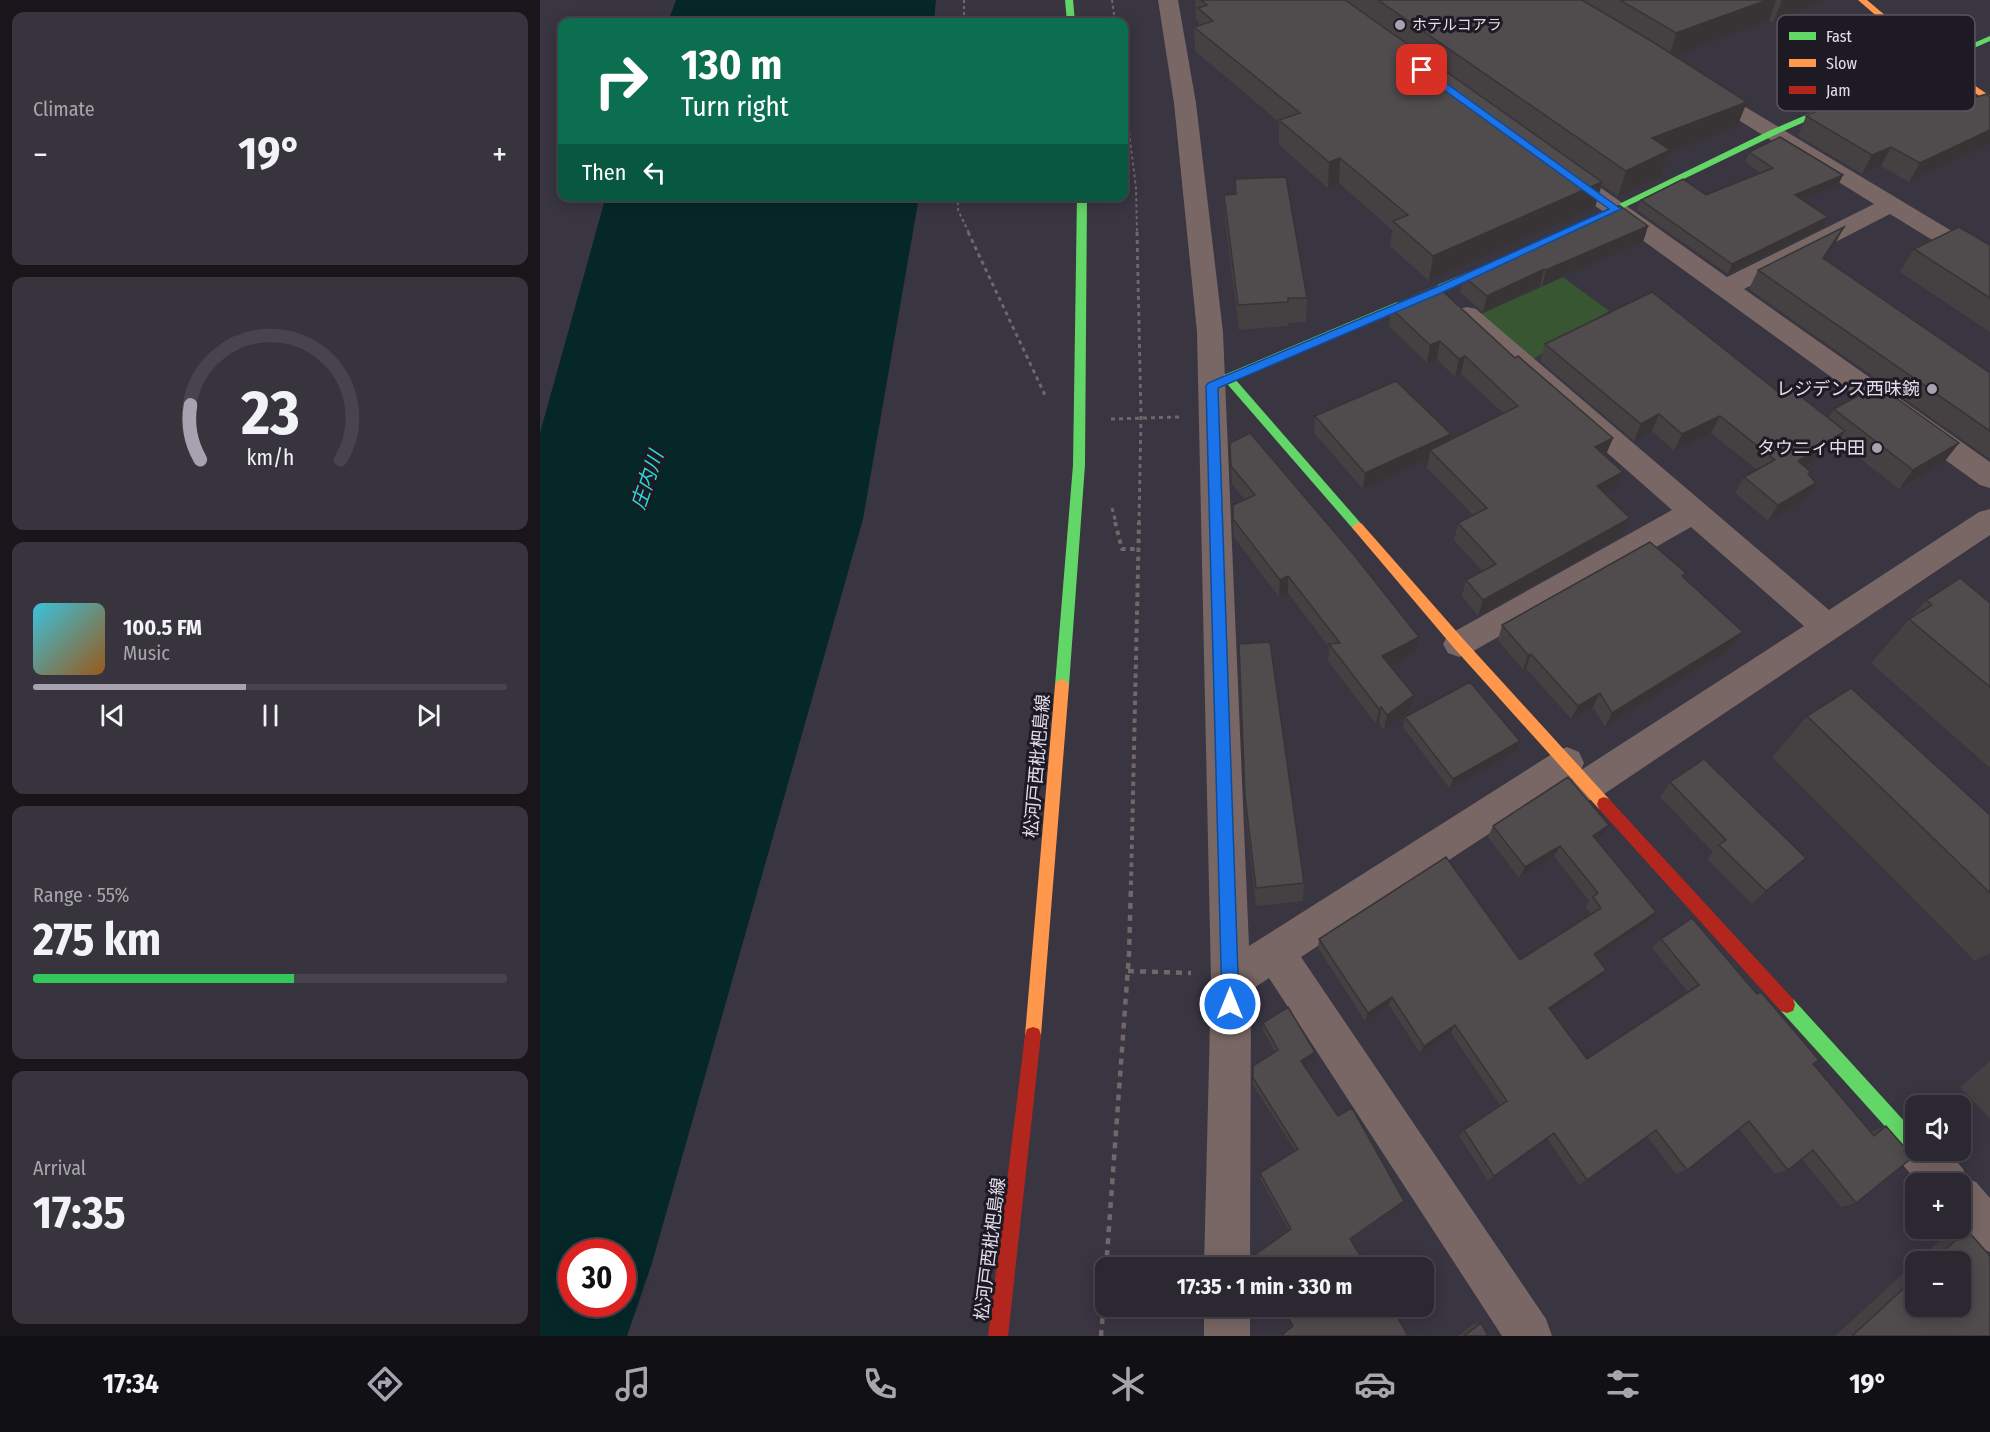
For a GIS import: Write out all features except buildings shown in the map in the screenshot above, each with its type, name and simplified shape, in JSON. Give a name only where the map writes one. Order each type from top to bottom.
[{"type":"street","points":[[1069,0],[1071,18]]},
{"type":"street","points":[[1168,0],[1185,103],[1210,332],[1220,382],[1231,977],[1227,1257]]},
{"type":"street","points":[[1862,0],[1880,15]]},
{"type":"street","points":[[1975,45],[1990,38]]},
{"type":"street","points":[[1684,78],[1990,265]]},
{"type":"street","points":[[1975,90],[1990,100]]},
{"type":"street","points":[[1564,233],[1774,132],[1823,111]]},
{"type":"street","points":[[1548,160],[1990,477]]},
{"type":"street","name":"松河戸西枇杷島線","points":[[998,1336],[1029,1079],[1079,465],[1082,201]]},
{"type":"street","points":[[1726,288],[1891,205]]},
{"type":"street","points":[[1220,382],[1522,252]]},
{"type":"street","points":[[1438,290],[1828,628]]},
{"type":"street","points":[[1220,382],[1905,1136]]},
{"type":"street","points":[[1459,644],[1694,511]]},
{"type":"street","points":[[1231,977],[1828,628],[1990,520]]},
{"type":"street","points":[[1275,952],[1529,1336]]},
{"type":"street","points":[[1928,1161],[1938,1173]]},
{"type":"street","points":[[1971,1210],[1990,1230]]},
{"type":"street","points":[[1227,1317],[1227,1336]]},
{"type":"path","points":[[964,0],[964,18]]},
{"type":"path","points":[[1112,0],[1114,18]]},
{"type":"path","points":[[1107,1257],[1128,971],[1141,419],[1136,188],[1128,123]]},
{"type":"path","points":[[958,201],[958,210],[1048,401]]},
{"type":"path","points":[[1101,420],[1141,419]]},
{"type":"path","points":[[1128,971],[1231,977]]},
{"type":"path","points":[[1101,1336],[1103,1317]]},
{"type":"green space","points":[[1563,277],[1609,311],[1532,360],[1479,315]]},
{"type":"water","points":[[676,0],[936,0],[934,18],[669,18]]},
{"type":"water","name":"庄内川","points":[[605,201],[918,201],[863,519],[652,1263],[636,1310],[636,1239],[558,1239],[558,1317],[634,1317],[627,1336],[540,1336],[540,433]]},
{"type":"traffic: fast","points":[[1069,0],[1071,18]]},
{"type":"traffic: fast","points":[[1975,45],[1990,38]]},
{"type":"traffic: fast","points":[[1581,225],[1822,111]]},
{"type":"traffic: fast","points":[[1062,685],[1079,465],[1082,201]]},
{"type":"traffic: fast","points":[[1358,527],[1228,378],[1504,260]]},
{"type":"traffic: fast","points":[[1787,1005],[1905,1136]]},
{"type":"traffic: slow","points":[[1862,0],[1880,15]]},
{"type":"traffic: slow","points":[[1975,90],[1990,100]]},
{"type":"traffic: slow","points":[[1358,527],[1459,644],[1604,804]]},
{"type":"traffic: slow","points":[[1033,1035],[1062,685]]},
{"type":"traffic: jam","points":[[1604,804],[1787,1005]]},
{"type":"traffic: jam","points":[[998,1336],[1033,1035]]},
{"type":"place","name":"ホテルコアラ","points":[[1400,25]]},
{"type":"place","name":"レジデンス西味鋺","points":[[1932,389]]},
{"type":"place","name":"タウニィ中田","points":[[1877,448]]},
{"type":"route","points":[[1230,1004],[1212,386],[1438,290],[1616,209],[1422,70]]}]
